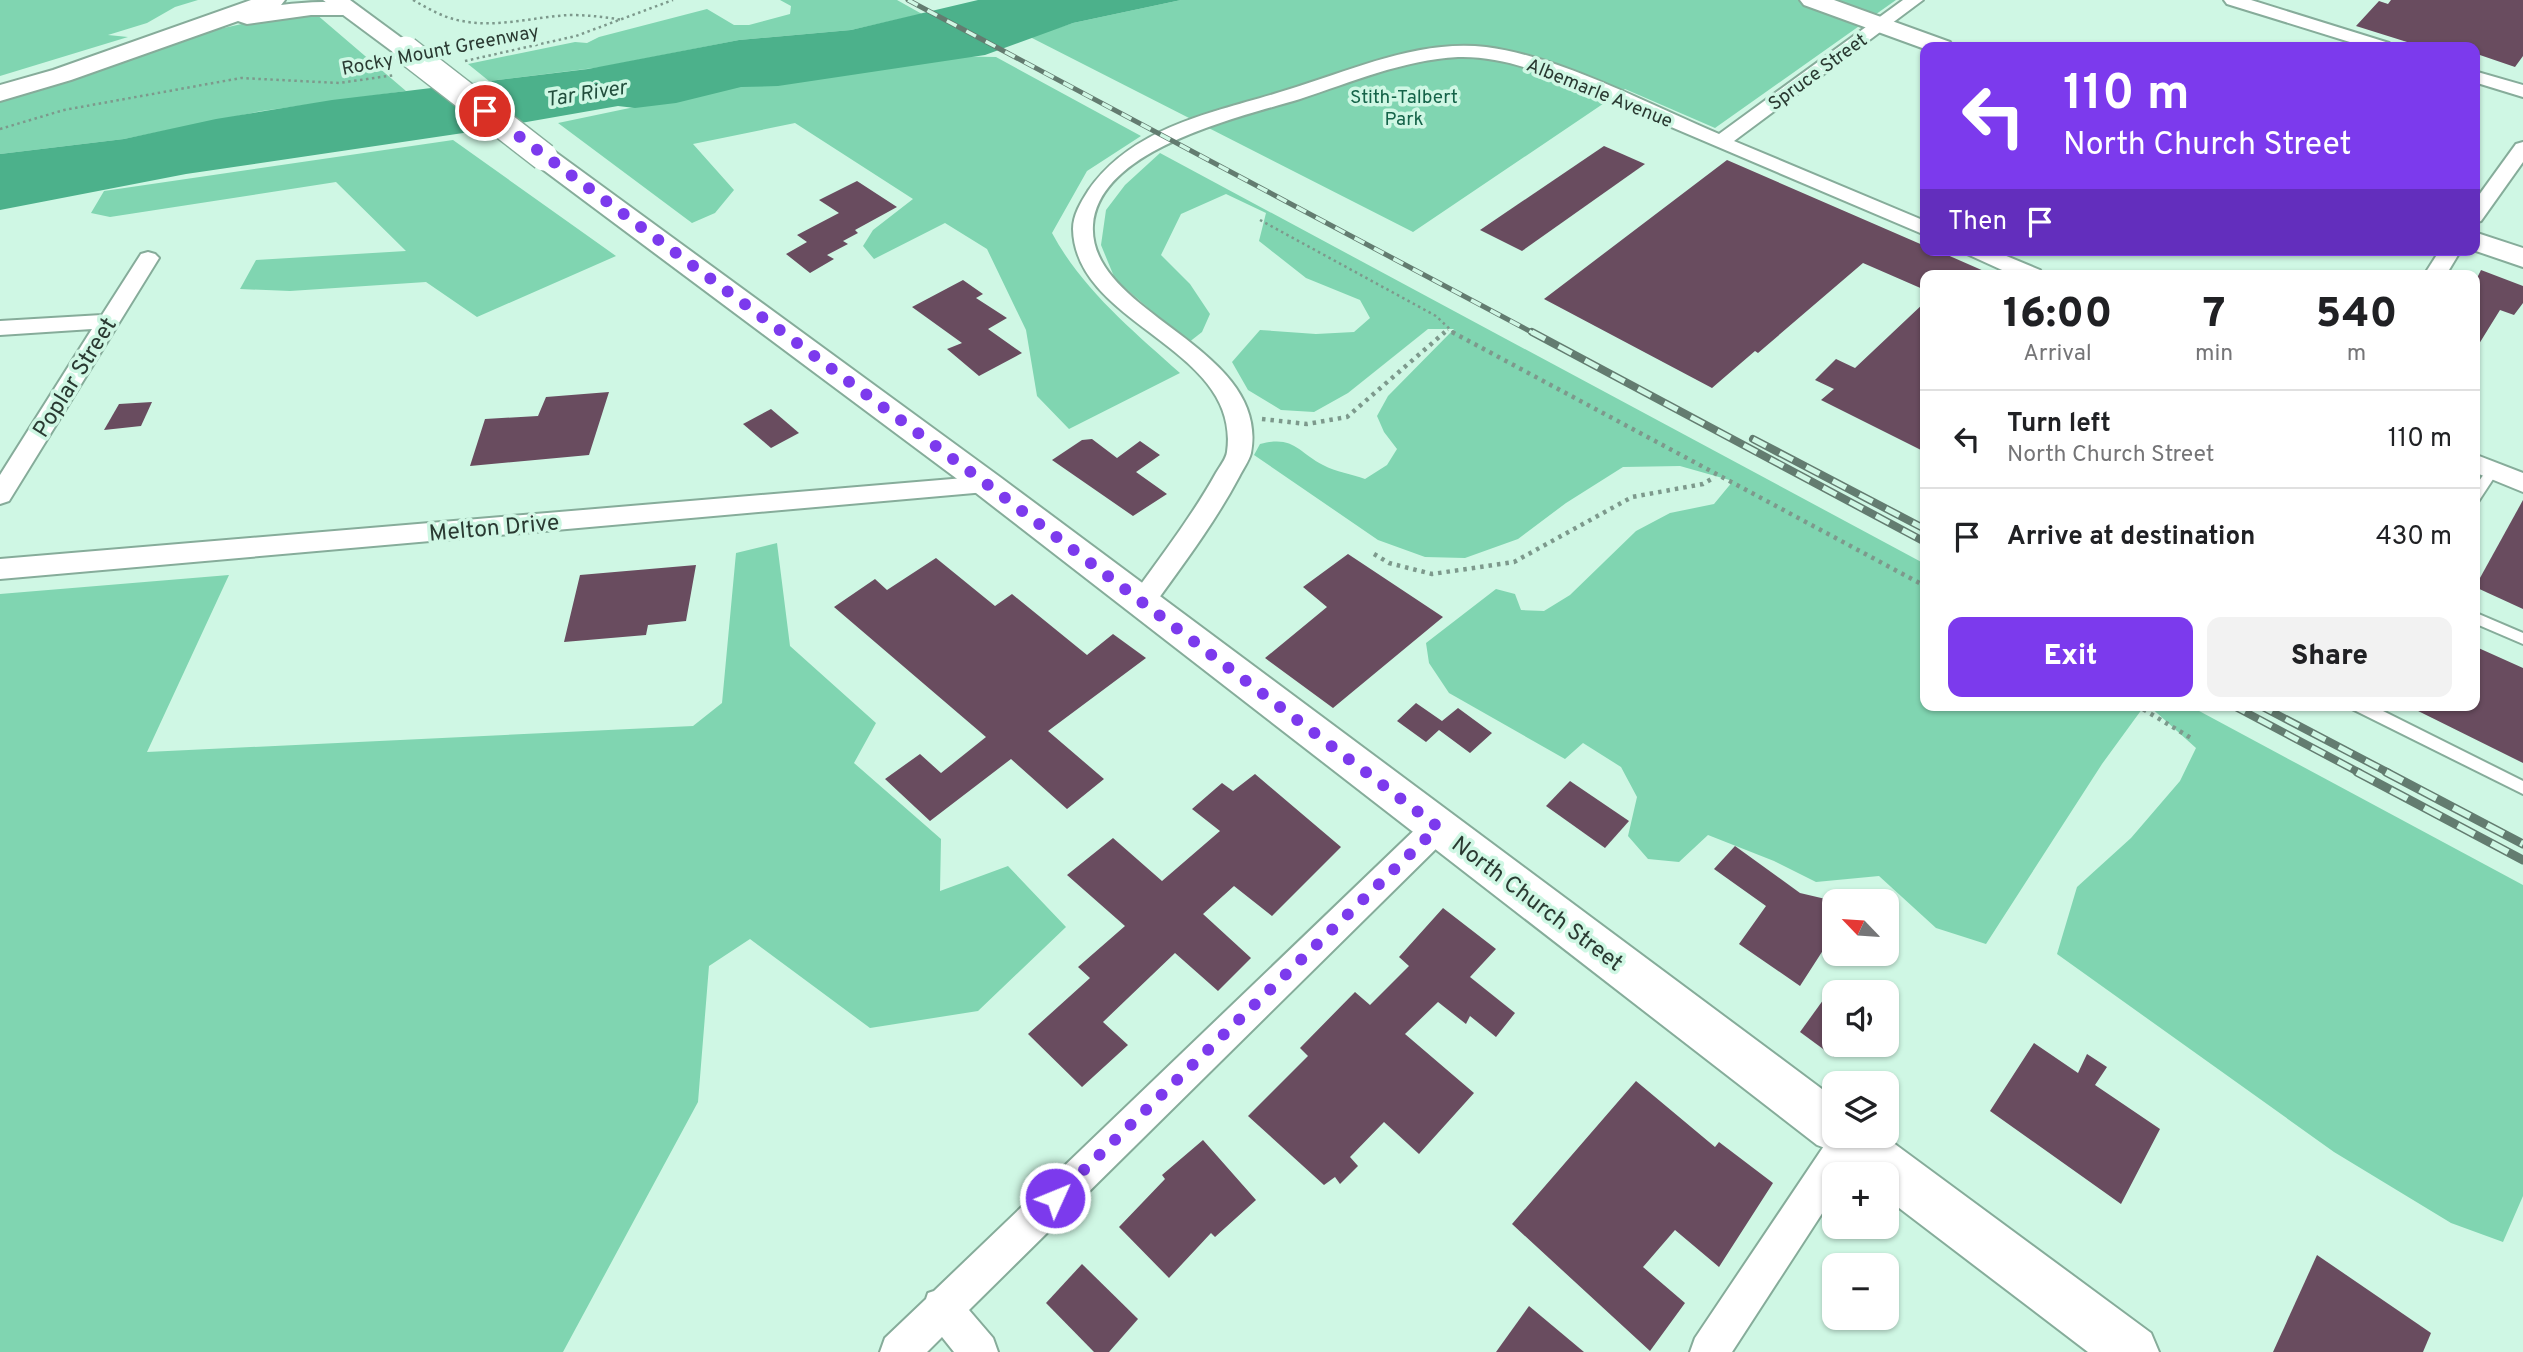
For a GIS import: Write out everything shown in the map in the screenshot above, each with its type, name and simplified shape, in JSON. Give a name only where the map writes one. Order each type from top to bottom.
[{"type":"main road","points":[[0,93],[62,75],[273,0]]},
{"type":"main road","points":[[1812,0],[1927,42]]},
{"type":"main road","points":[[0,79],[240,1]]},
{"type":"main road","points":[[197,27],[286,11],[341,5]]},
{"type":"main road","name":"North Church Street","points":[[341,5],[403,62],[544,157],[988,485],[1822,1118]]},
{"type":"main road","points":[[2480,243],[2523,258]]},
{"type":"main road","name":"North Church Street","points":[[1862,1148],[2132,1352]]},
{"type":"street","name":"Spruce Street","points":[[1720,142],[1914,0]]},
{"type":"street","points":[[2233,0],[2367,42]]},
{"type":"street","name":"Albemarle Avenue","points":[[1238,415],[1228,392],[1204,366],[1110,286],[1089,263],[1082,246],[1083,225],[1089,208],[1100,188],[1114,173],[1157,142],[1222,117],[1404,61],[1432,54],[1475,52],[1508,56],[1543,67],[1920,227]]},
{"type":"street","points":[[2480,78],[2523,91]]},
{"type":"street","points":[[2480,209],[2523,148]]},
{"type":"street","points":[[1988,256],[2020,270]]},
{"type":"street","name":"Poplar Street","points":[[0,495],[148,258]]},
{"type":"street","points":[[0,328],[109,321]]},
{"type":"street","points":[[1142,602],[1205,516],[1239,454],[1241,421],[1238,415]]},
{"type":"street","points":[[2484,466],[2523,483]]},
{"type":"street","name":"Melton Drive","points":[[0,569],[988,485]]},
{"type":"street","points":[[899,1352],[942,1307],[1438,827]]},
{"type":"street","points":[[1709,1352],[1834,1148]]},
{"type":"street","points":[[942,1307],[979,1352]]},
{"type":"lane","points":[[2480,620],[2523,639]]},
{"type":"lane","points":[[2369,711],[2523,788]]},
{"type":"path","points":[[413,0],[429,12],[458,22],[560,17],[611,17],[624,20]]},
{"type":"path","name":"Rocky Mount Greenway","points":[[462,61],[537,46],[624,20],[673,0]]},
{"type":"path","name":"Rocky Mount Greenway","points":[[0,130],[45,114],[206,83],[241,79],[339,83],[403,62]]},
{"type":"path","points":[[1260,220],[1436,316],[1448,330],[1716,477],[1920,583]]},
{"type":"path","points":[[1238,415],[1307,424],[1347,417],[1448,330]]},
{"type":"path","points":[[1374,554],[1389,562],[1432,573],[1514,562],[1632,497],[1703,484],[1716,477]]},
{"type":"path","points":[[2146,711],[2191,738]]},
{"type":"green space","points":[[0,0],[198,0],[175,7],[147,23],[108,35],[128,37],[0,76]]},
{"type":"green space","points":[[780,0],[897,0],[922,14],[851,30],[739,40],[602,67],[489,81],[468,64],[575,42],[587,43],[599,37],[707,9],[734,25],[749,25],[790,14],[791,6]]},
{"type":"green space","name":"Stith-Talbert Park","points":[[1181,0],[1896,0],[1715,128],[1625,89],[1413,232],[1030,37],[1073,23]]},
{"type":"green space","points":[[316,14],[406,91],[262,111],[124,139],[0,154],[0,98],[90,72],[215,30]]},
{"type":"green space","points":[[937,56],[996,57],[1141,136],[1087,171],[1052,233],[1093,291],[1180,373],[1069,429],[1037,396],[1026,330],[987,249],[945,223],[874,259],[863,246],[873,230],[913,199],[795,123],[693,144],[734,190],[715,213],[692,223],[558,123],[730,87]]},
{"type":"green space","points":[[453,140],[616,256],[477,317],[426,282],[290,291],[240,289],[256,260],[406,251],[336,182],[110,217],[91,213],[104,191]]},
{"type":"green space","points":[[1160,153],[1920,561],[1920,711],[2141,711],[2102,764],[1986,944],[1936,928],[1899,894],[1899,889],[1893,889],[1879,876],[1816,882],[1774,861],[1708,835],[1679,862],[1648,859],[1628,836],[1637,797],[1621,767],[1583,743],[1565,759],[1449,693],[1429,663],[1426,643],[1496,589],[1515,594],[1521,610],[1544,611],[1570,595],[1636,531],[1670,513],[1714,504],[1733,481],[1680,466],[1623,467],[1566,503],[1518,539],[1465,558],[1425,557],[1378,540],[1254,455],[1260,444],[1288,443],[1328,467],[1365,479],[1387,465],[1397,449],[1384,432],[1377,416],[1388,396],[1454,329],[1428,329],[1348,393],[1314,412],[1281,410],[1248,390],[1232,362],[1260,330],[1316,334],[1354,332],[1370,318],[1360,300],[1306,278],[1259,241],[1266,213],[1226,194],[1181,214],[1161,255],[1190,284],[1210,314],[1202,332],[1188,343],[1115,279],[1101,245],[1106,210],[1125,185]]},
{"type":"green space","points":[[777,543],[790,646],[876,723],[854,763],[941,839],[940,891],[1008,866],[1066,927],[978,1011],[870,1028],[750,939],[709,966],[698,1102],[563,1352],[0,1352],[0,594],[229,575],[147,752],[693,726],[722,703],[736,553]]},
{"type":"green space","points":[[2155,711],[2199,711],[2523,885],[2523,1196],[2503,1242],[2451,1223],[2334,1152],[2057,954],[2077,887],[2131,838],[2180,781],[2196,748]]},
{"type":"water","name":"Tar River","points":[[978,0],[1181,0],[1073,23],[985,55],[778,86],[741,87],[676,103],[635,108],[618,106],[470,132],[186,174],[0,210],[0,154],[124,139],[216,119],[332,100],[588,69],[739,40],[851,30]]},
{"type":"building","points":[[2391,0],[2523,0],[2523,56],[2515,67],[2480,55],[2480,42],[2407,42],[2356,26],[2379,1],[2388,4]]},
{"type":"building","points":[[1604,146],[1645,164],[1522,251],[1480,230]]},
{"type":"building","points":[[1727,160],[1920,244],[1920,256],[1950,256],[1982,270],[1920,270],[1920,288],[1863,263],[1758,353],[1755,351],[1712,388],[1544,299]]},
{"type":"building","points":[[857,181],[897,207],[855,230],[858,233],[843,241],[848,244],[827,255],[834,259],[810,273],[786,254],[807,242],[797,235],[839,213],[819,200]]},
{"type":"building","points":[[2481,270],[2523,286],[2523,303],[2514,315],[2500,310],[2480,342]]},
{"type":"building","points":[[963,280],[983,294],[976,298],[1007,318],[988,329],[1022,353],[979,376],[947,349],[962,343],[912,307]]},
{"type":"building","points":[[1920,307],[1920,450],[1821,400],[1834,389],[1815,380],[1836,359],[1855,368]]},
{"type":"building","points":[[609,392],[589,455],[470,466],[485,419],[538,416],[546,397]]},
{"type":"building","points":[[152,402],[141,426],[104,430],[119,404]]},
{"type":"building","points":[[771,409],[799,433],[771,448],[743,424]]},
{"type":"building","points":[[1092,439],[1117,458],[1140,441],[1160,455],[1136,472],[1167,494],[1133,516],[1052,460],[1082,440]]},
{"type":"building","points":[[2523,500],[2523,609],[2480,589],[2480,578]]},
{"type":"building","points":[[1348,554],[1443,617],[1333,708],[1265,658],[1327,607],[1303,587]]},
{"type":"building","points":[[936,558],[995,606],[1012,594],[1087,655],[1113,634],[1146,658],[1048,731],[1104,779],[1067,809],[1011,759],[930,821],[885,779],[920,754],[941,773],[986,737],[834,607],[875,579],[887,590]]},
{"type":"building","points":[[696,565],[686,621],[648,625],[646,635],[564,642],[580,575]]},
{"type":"building","points":[[2480,649],[2523,668],[2523,763],[2418,711],[2480,711]]},
{"type":"building","points":[[1416,703],[1442,721],[1458,708],[1492,733],[1470,753],[1439,730],[1426,742],[1397,721]]},
{"type":"building","points":[[1255,774],[1341,847],[1272,916],[1234,886],[1203,914],[1251,958],[1218,991],[1175,953],[1103,1022],[1128,1045],[1082,1087],[1028,1034],[1090,978],[1078,967],[1125,926],[1067,875],[1113,838],[1162,881],[1220,831],[1192,809],[1222,783],[1233,791]]},
{"type":"building","points":[[1570,781],[1629,821],[1605,848],[1546,806]]},
{"type":"building","points":[[1735,846],[1800,893],[1822,898],[1822,952],[1800,986],[1739,944],[1766,906],[1714,869]]},
{"type":"building","points":[[1443,908],[1496,949],[1470,977],[1515,1013],[1496,1037],[1470,1016],[1466,1024],[1438,1002],[1405,1034],[1474,1093],[1419,1154],[1384,1122],[1350,1157],[1358,1166],[1340,1184],[1335,1177],[1324,1185],[1248,1116],[1308,1056],[1300,1048],[1355,992],[1370,1005],[1409,966],[1399,957]]},
{"type":"building","points":[[1822,1002],[1822,1048],[1800,1032]]},
{"type":"building","points":[[2034,1043],[2078,1073],[2087,1054],[2107,1067],[2095,1085],[2160,1129],[2121,1204],[1990,1111]]},
{"type":"building","points":[[1636,1081],[1715,1147],[1719,1142],[1773,1183],[1719,1267],[1675,1230],[1643,1267],[1685,1303],[1650,1351],[1512,1224]]},
{"type":"building","points":[[1203,1140],[1256,1200],[1215,1237],[1211,1233],[1169,1278],[1119,1227],[1165,1179],[1162,1175]]},
{"type":"building","points":[[2317,1255],[2431,1333],[2423,1352],[2273,1352]]},
{"type":"building","points":[[1082,1264],[1138,1319],[1109,1352],[1094,1352],[1046,1303]]},
{"type":"building","points":[[1529,1306],[1584,1352],[1496,1352]]},
{"type":"railway","points":[[908,0],[1535,334]]},
{"type":"railway","points":[[1532,332],[1920,539]]},
{"type":"railway","points":[[1753,439],[1920,526]]},
{"type":"railway","points":[[2243,711],[2360,773]]},
{"type":"railway","points":[[2270,711],[2389,773]]},
{"type":"railway","points":[[2357,772],[2523,860]]},
{"type":"railway","points":[[2386,772],[2523,844]]},
{"type":"route","points":[[485,111],[988,485],[1324,743],[1438,827],[1055,1198]]}]
